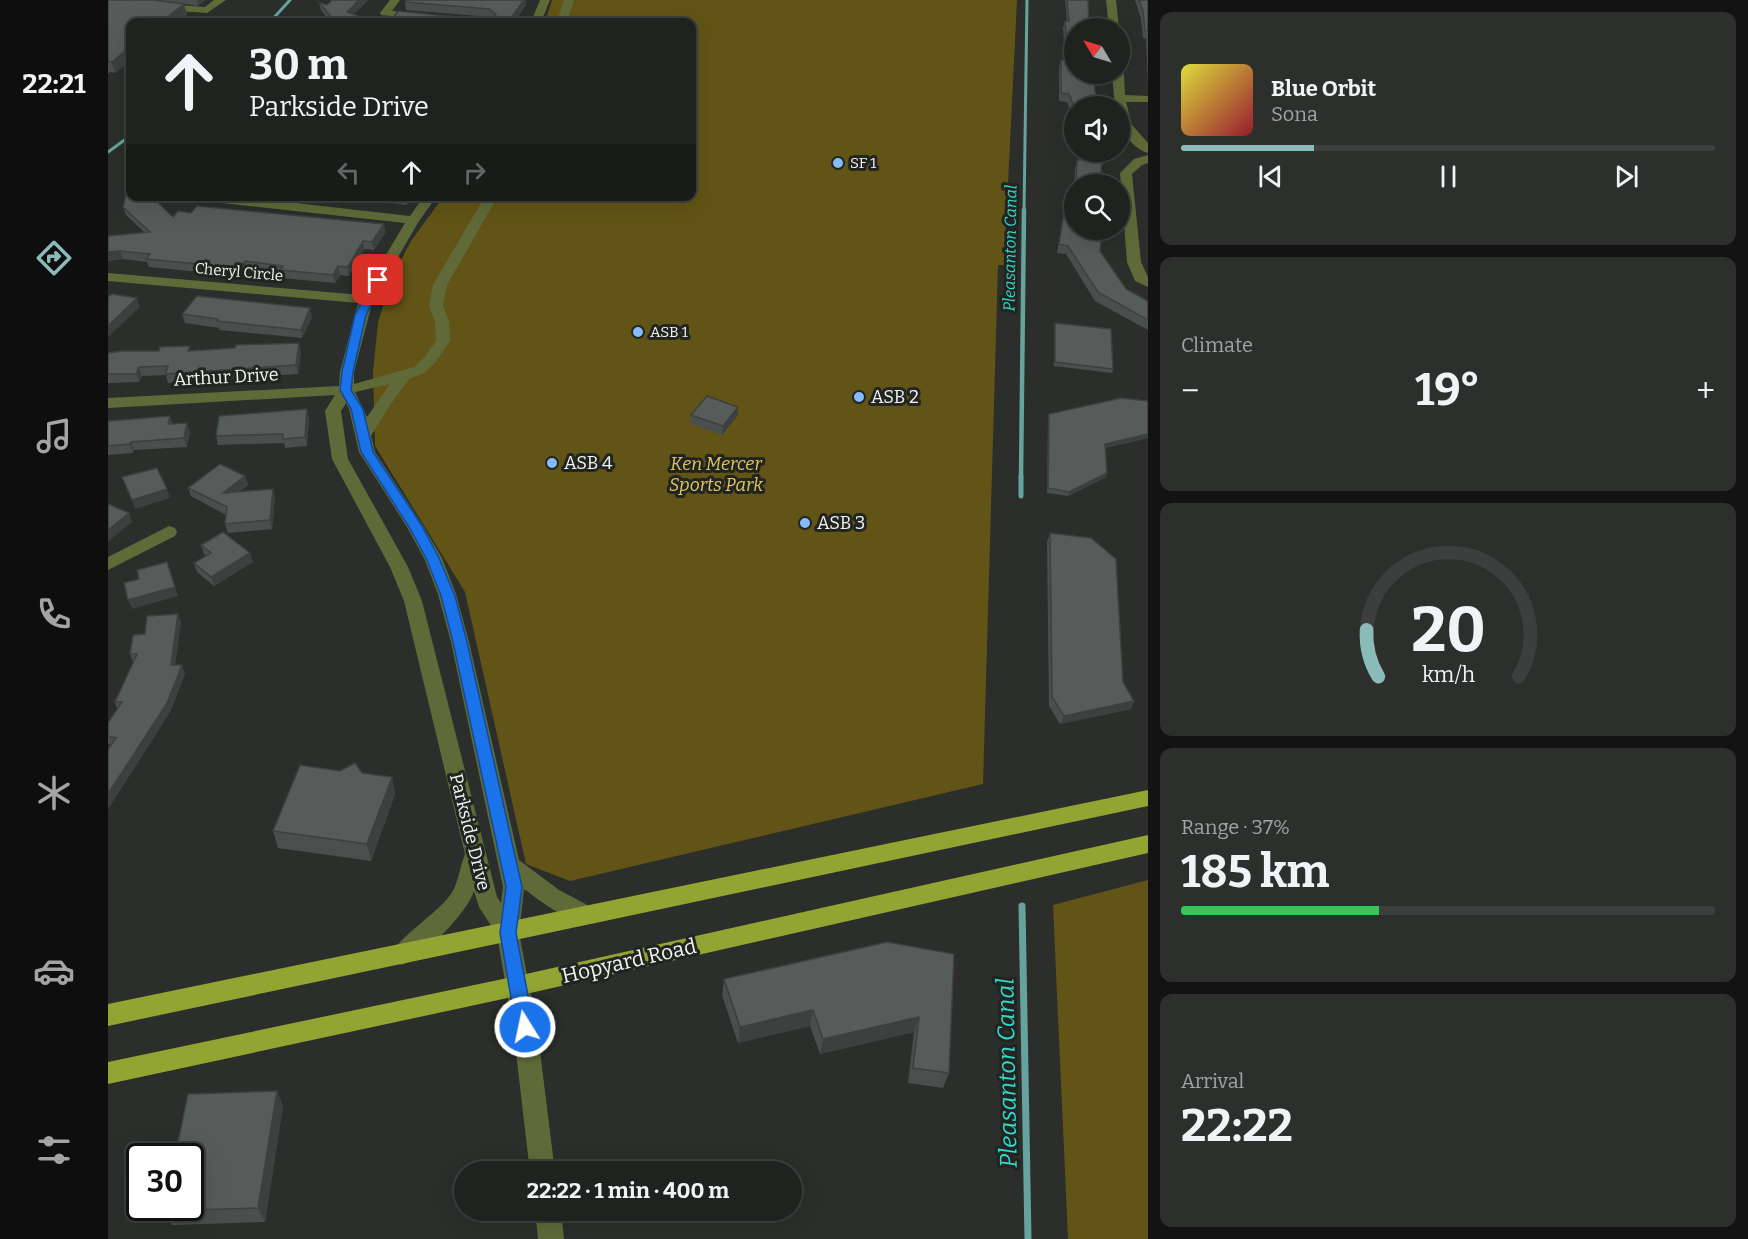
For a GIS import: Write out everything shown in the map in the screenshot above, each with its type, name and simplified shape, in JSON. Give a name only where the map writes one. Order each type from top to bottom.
[{"type":"main road","points":[[108,1015],[1148,798]]},
{"type":"main road","name":"Hopyard Road","points":[[108,1073],[518,986],[1148,844]]},
{"type":"street","points":[[151,5],[198,11],[214,7],[221,0]]},
{"type":"street","points":[[394,0],[385,13],[431,17]]},
{"type":"street","points":[[538,18],[545,0]]},
{"type":"street","points":[[563,18],[569,0]]},
{"type":"street","points":[[1111,0],[1113,18]]},
{"type":"street","points":[[1130,98],[1148,99]]},
{"type":"street","points":[[1130,135],[1148,149]]},
{"type":"street","points":[[1148,159],[1138,162],[1126,173],[1134,262],[1140,278],[1148,283]]},
{"type":"street","points":[[240,201],[413,220]]},
{"type":"street","name":"Parkside Drive","points":[[427,201],[413,220],[366,300],[347,372],[346,390],[333,411],[340,459],[399,567],[413,601],[487,900],[508,933]]},
{"type":"street","points":[[363,436],[383,403],[404,376],[419,370],[443,341],[442,321],[436,306],[440,285],[489,201]]},
{"type":"street","name":"Cheryl Circle","points":[[108,277],[366,300]]},
{"type":"street","name":"Arthur Drive","points":[[108,403],[346,390],[404,376]]},
{"type":"street","name":"Parkside Drive","points":[[346,390],[357,409],[367,452],[415,526],[433,558],[447,594],[460,642],[514,887],[508,933]]},
{"type":"street","points":[[108,564],[169,532]]},
{"type":"street","points":[[402,955],[430,931],[461,898],[475,854]]},
{"type":"street","points":[[509,865],[551,897],[587,916]]},
{"type":"street","points":[[508,933],[518,986],[542,1161]]},
{"type":"street","points":[[549,1221],[551,1239]]},
{"type":"green space","name":"Ken Mercer Sports Park","points":[[552,0],[1017,0],[1004,265],[998,265],[983,784],[570,881],[526,864],[465,592],[375,446],[373,371],[378,323],[391,279],[411,241],[440,201],[696,201],[696,18],[546,18]]},
{"type":"green space","points":[[1148,880],[1148,1239],[1068,1239],[1053,905]]},
{"type":"building","points":[[108,0],[154,0],[184,4],[166,18],[126,18],[126,50],[112,62],[108,61]]},
{"type":"building","points":[[332,0],[359,0],[347,12],[364,18],[332,18],[319,2],[327,5]]},
{"type":"building","points":[[407,0],[524,0],[511,18],[393,18],[398,11],[458,17],[493,17],[496,14],[489,9],[405,2]]},
{"type":"building","points":[[1067,0],[1088,0],[1089,18],[1069,18]]},
{"type":"building","points":[[1139,0],[1148,0],[1148,31],[1145,31],[1143,11]]},
{"type":"building","points":[[1061,60],[1064,60],[1064,84],[1094,84],[1096,96],[1070,96],[1061,93]]},
{"type":"building","points":[[1077,162],[1102,162],[1101,174],[1076,174]]},
{"type":"building","points":[[126,195],[126,201],[156,201],[173,217],[178,211],[191,213],[197,206],[384,224],[372,242],[363,241],[348,267],[338,266],[333,275],[280,270],[283,266],[245,261],[240,268],[146,259],[150,254],[108,252],[108,236],[150,232],[123,207]]},
{"type":"building","points":[[1064,212],[1064,240],[1101,240],[1100,251],[1126,289],[1148,301],[1148,320],[1098,292],[1068,246],[1059,244]]},
{"type":"building","points":[[112,294],[137,298],[108,326],[108,297]]},
{"type":"building","points":[[197,296],[310,308],[301,330],[217,321],[218,319],[182,314]]},
{"type":"building","points":[[1055,323],[1111,329],[1113,369],[1055,362]]},
{"type":"building","points":[[299,343],[296,365],[165,374],[168,366],[139,367],[136,374],[108,374],[108,353],[159,351],[160,347],[190,346],[188,351],[235,348],[236,345]]},
{"type":"building","points":[[707,396],[738,407],[723,426],[691,415]]},
{"type":"building","points":[[1121,398],[1148,401],[1148,434],[1105,444],[1107,473],[1069,492],[1048,488],[1049,414]]},
{"type":"building","points":[[307,409],[305,437],[283,439],[283,434],[216,436],[219,416]]},
{"type":"building","points":[[170,416],[168,424],[187,423],[184,438],[108,446],[108,421]]},
{"type":"building","points":[[220,464],[245,476],[223,493],[273,489],[270,520],[225,524],[227,507],[188,488]]},
{"type":"building","points":[[157,468],[167,489],[132,500],[122,477]]},
{"type":"building","points":[[108,504],[129,513],[108,530]]},
{"type":"building","points":[[223,532],[250,553],[211,577],[194,563],[211,553],[201,545]]},
{"type":"building","points":[[1050,533],[1091,538],[1116,559],[1123,682],[1134,701],[1064,716],[1052,697]]},
{"type":"building","points":[[167,562],[175,587],[128,600],[124,583],[139,579],[137,570]]},
{"type":"building","points":[[178,614],[171,665],[182,665],[167,703],[108,794],[108,749],[116,738],[108,736],[108,723],[122,702],[115,702],[137,654],[130,654],[133,635],[145,634],[147,616]]},
{"type":"building","points":[[355,763],[362,773],[392,777],[367,844],[273,831],[300,765],[340,771]]},
{"type":"building","points":[[887,942],[954,954],[949,1073],[913,1068],[919,1017],[823,1039],[813,1010],[740,1027],[724,979]]},
{"type":"building","points":[[277,1091],[258,1208],[204,1210],[204,1143],[178,1143],[188,1094]]},
{"type":"waterway","points":[[274,18],[290,0]]},
{"type":"waterway","name":"Pleasanton Canal","points":[[1024,211],[1027,0]]},
{"type":"waterway","points":[[108,152],[126,139]]},
{"type":"waterway","name":"Pleasanton Canal","points":[[1021,478],[1024,210]]},
{"type":"waterway","name":"Pleasanton Canal","points":[[1021,478],[1021,496]]},
{"type":"waterway","name":"Pleasanton Canal","points":[[1022,906],[1028,1239]]},
{"type":"place","name":"SF 1","points":[[838,163]]},
{"type":"place","name":"ASB 1","points":[[638,332]]},
{"type":"place","name":"ASB 2","points":[[859,397]]},
{"type":"place","name":"ASB 4","points":[[552,463]]},
{"type":"place","name":"ASB 3","points":[[805,523]]},
{"type":"route","points":[[378,280],[366,300],[361,315],[347,372],[346,390],[357,409],[367,452],[433,558],[448,596],[514,887],[508,933],[525,1027]]}]
